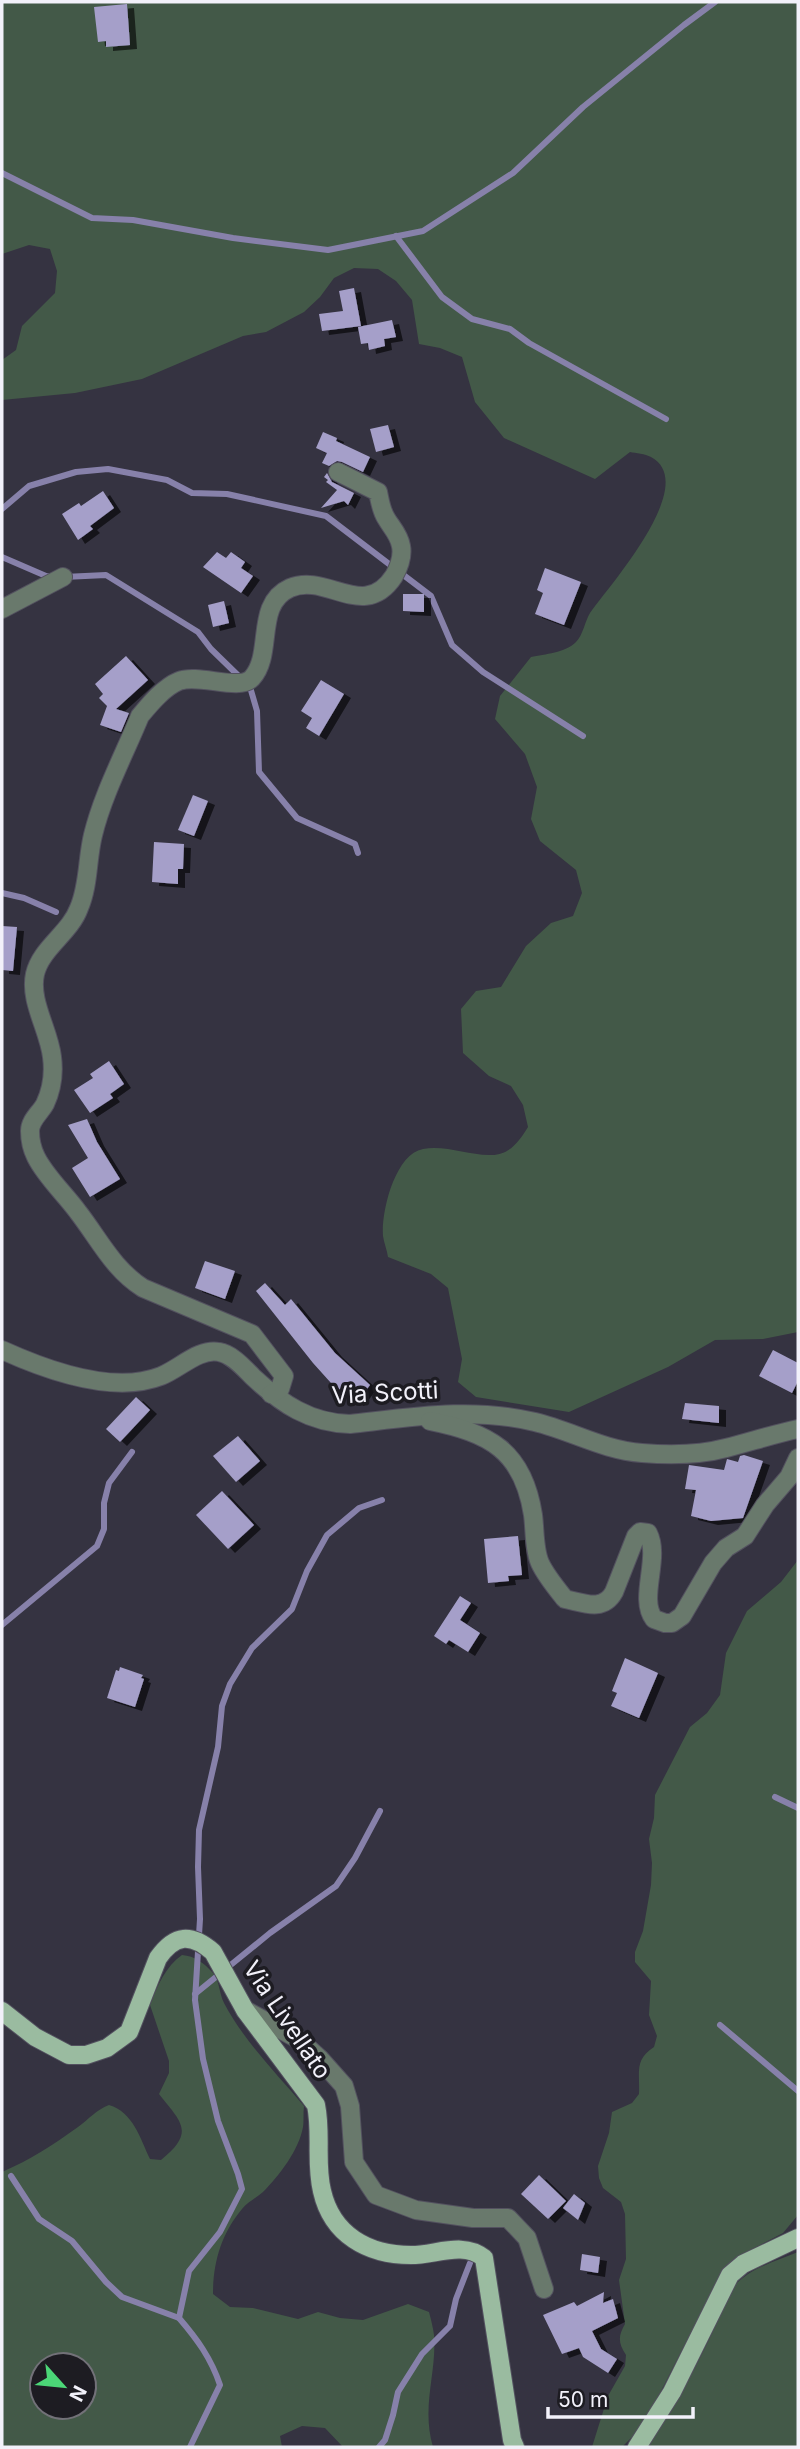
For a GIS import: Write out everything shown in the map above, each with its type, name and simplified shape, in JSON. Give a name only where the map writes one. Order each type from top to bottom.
[{"type":"main road","name":"Via Livellato","points":[[2,2011],[35,2037],[69,2055],[86,2055],[107,2049],[129,2032],[158,1958],[165,1948],[174,1941],[189,1938],[199,1941],[213,1952],[245,2010],[316,2105],[320,2122],[319,2165],[322,2191],[337,2226],[345,2234],[369,2247],[410,2255],[463,2249],[472,2250],[484,2258],[515,2447]]},
{"type":"main road","points":[[637,2447],[672,2392],[730,2275],[743,2264],[798,2238]]},
{"type":"street","points":[[271,1394],[280,1389],[284,1377],[252,1334],[143,1288],[128,1278],[37,1159],[31,1144],[30,1124],[48,1096],[53,1068],[50,1043],[34,980],[39,963],[68,929],[79,911],[99,816],[139,716],[169,687],[182,679],[241,684],[251,680],[259,666],[272,603],[292,587],[309,586],[370,597],[384,588],[395,575],[400,561],[401,545],[386,518],[378,492],[338,472]]},
{"type":"street","points":[[2,609],[63,577]]},
{"type":"street","name":"Via Scotti","points":[[2,1350],[79,1377],[135,1382],[159,1377],[204,1352],[221,1352],[237,1362],[271,1394],[300,1413],[333,1424],[455,1413],[494,1415],[535,1422],[573,1433],[605,1447],[653,1453],[725,1449],[798,1429]]},
{"type":"street","points":[[409,1417],[472,1431],[494,1443],[511,1460],[521,1474],[530,1499],[540,1562],[565,1599],[596,1605],[609,1600],[636,1536],[640,1532],[648,1533],[652,1546],[648,1609],[654,1619],[665,1623],[671,1623],[682,1616],[712,1563],[726,1548],[745,1536],[765,1505],[789,1477],[798,1458]]},
{"type":"street","points":[[245,2010],[298,2039],[344,2087],[350,2106],[354,2162],[376,2194],[416,2210],[473,2218],[508,2218],[527,2238],[544,2289]]},
{"type":"green space","points":[[2,2],[798,2],[798,1332],[763,1339],[715,1340],[668,1367],[569,1412],[476,1397],[458,1382],[462,1359],[448,1288],[431,1274],[388,1257],[383,1236],[384,1213],[392,1185],[405,1161],[413,1153],[432,1148],[483,1155],[498,1154],[514,1146],[528,1127],[523,1105],[511,1086],[489,1076],[463,1053],[461,1009],[476,991],[501,987],[526,946],[551,923],[573,916],[582,893],[576,870],[540,841],[531,819],[537,787],[525,754],[495,719],[500,696],[531,657],[561,651],[578,639],[590,613],[646,535],[665,489],[663,470],[651,457],[630,452],[595,479],[504,438],[475,402],[462,357],[440,348],[419,344],[412,300],[396,281],[378,269],[354,268],[334,278],[304,312],[266,332],[243,336],[142,379],[75,393],[2,400],[2,360],[16,350],[22,326],[55,293],[57,271],[50,249],[29,245],[2,254]]},
{"type":"green space","points":[[798,1560],[798,2215],[783,2233],[735,2258],[722,2272],[637,2432],[622,2447],[592,2447],[608,2396],[625,2366],[626,2355],[620,2339],[625,2324],[619,2280],[626,2259],[625,2214],[621,2202],[603,2188],[598,2166],[609,2133],[612,2112],[632,2103],[639,2094],[641,2062],[654,2047],[657,2036],[649,2015],[651,1981],[635,1962],[651,1885],[649,1839],[654,1818],[655,1795],[690,1727],[707,1713],[720,1695],[726,1653],[747,1611],[781,1582]]},
{"type":"green space","points":[[182,1955],[203,1963],[213,1973],[232,2017],[304,2106],[301,2136],[293,2153],[269,2186],[242,2209],[229,2228],[217,2260],[213,2294],[230,2307],[253,2308],[298,2319],[318,2312],[363,2320],[408,2304],[429,2312],[434,2335],[429,2404],[433,2447],[343,2447],[325,2428],[302,2426],[280,2436],[282,2447],[2,2447],[2,2172],[50,2146],[109,2105],[124,2113],[130,2120],[150,2159],[161,2160],[179,2142],[182,2134],[179,2120],[159,2094],[169,2073],[169,2061],[150,2005],[171,1965]]},
{"type":"green space","points":[[798,2252],[798,2447],[645,2447],[683,2390],[734,2286],[755,2270]]},
{"type":"building","points":[[127,4],[130,45],[106,47],[106,41],[98,42],[94,7]]},
{"type":"building","points":[[354,288],[361,326],[322,331],[319,314],[343,311],[339,291]]},
{"type":"building","points":[[392,320],[396,337],[384,339],[385,346],[369,350],[368,343],[361,344],[358,327]]},
{"type":"building","points":[[388,425],[394,447],[376,452],[370,429]]},
{"type":"building","points":[[323,432],[370,457],[363,472],[342,462],[337,461],[329,466],[322,463],[327,453],[316,448]]},
{"type":"building","points":[[327,473],[332,482],[354,493],[348,505],[344,501],[321,508],[337,490],[326,482],[328,480],[324,477]]},
{"type":"building","points":[[103,491],[114,508],[90,526],[93,529],[78,540],[62,514],[79,503],[81,506]]},
{"type":"building","points":[[217,552],[226,558],[231,552],[245,562],[241,568],[253,576],[241,593],[203,567]]},
{"type":"building","points":[[545,568],[581,582],[564,625],[535,614],[543,593],[537,590]]},
{"type":"building","points":[[403,594],[424,594],[424,612],[403,611]]},
{"type":"building","points":[[224,601],[229,623],[213,627],[208,605]]},
{"type":"building","points":[[126,656],[148,680],[116,709],[129,713],[121,732],[100,725],[107,706],[99,698],[103,694],[95,684]]},
{"type":"building","points":[[321,680],[344,694],[319,736],[306,728],[312,718],[301,711]]},
{"type":"building","points":[[193,795],[208,801],[194,836],[178,830]]},
{"type":"building","points":[[154,842],[184,844],[183,869],[178,869],[178,884],[152,882]]},
{"type":"building","points":[[2,926],[17,927],[13,971],[2,970]]},
{"type":"building","points":[[109,1061],[124,1084],[110,1094],[113,1098],[90,1113],[74,1090],[93,1078],[90,1074]]},
{"type":"building","points":[[87,1119],[97,1142],[120,1179],[90,1197],[72,1168],[88,1158],[68,1125]]},
{"type":"building","points":[[205,1261],[235,1271],[225,1299],[195,1288]]},
{"type":"building","points":[[265,1283],[285,1305],[291,1299],[335,1353],[370,1385],[357,1402],[331,1383],[256,1291]]},
{"type":"building","points":[[773,1350],[798,1363],[798,1381],[792,1393],[759,1376]]},
{"type":"building","points":[[136,1397],[150,1410],[120,1442],[106,1429]]},
{"type":"building","points":[[685,1403],[719,1406],[719,1423],[682,1419]]},
{"type":"building","points":[[238,1436],[260,1461],[236,1482],[213,1456]]},
{"type":"building","points":[[740,1456],[763,1461],[743,1518],[711,1521],[691,1516],[696,1490],[685,1489],[689,1465],[724,1470],[727,1459],[738,1462]]},
{"type":"building","points":[[222,1491],[254,1525],[228,1549],[196,1515]]},
{"type":"building","points":[[518,1536],[522,1575],[508,1576],[509,1581],[488,1583],[484,1539]]},
{"type":"building","points":[[460,1596],[471,1603],[460,1620],[480,1633],[468,1652],[449,1640],[446,1644],[434,1636]]},
{"type":"building","points":[[625,1658],[658,1673],[639,1718],[611,1706],[617,1693],[612,1691]]},
{"type":"building","points":[[120,1667],[143,1675],[135,1707],[107,1698],[116,1670],[119,1671]]},
{"type":"building","points":[[539,2175],[566,2201],[548,2219],[521,2194]]},
{"type":"building","points":[[574,2194],[585,2203],[578,2220],[563,2208]]},
{"type":"building","points":[[582,2254],[600,2257],[598,2273],[580,2270]]},
{"type":"building","points":[[604,2292],[603,2303],[613,2299],[618,2318],[592,2331],[601,2349],[617,2359],[608,2373],[583,2357],[579,2348],[562,2354],[543,2315],[574,2302],[577,2306]]},
{"type":"waterway","points":[[2,173],[92,218],[133,220],[233,238],[328,250],[423,231],[513,173],[583,107],[715,2]]},
{"type":"waterway","points":[[396,236],[442,297],[472,319],[510,329],[529,343],[666,419]]},
{"type":"waterway","points":[[2,509],[29,486],[76,472],[108,469],[167,480],[192,493],[227,494],[326,516],[431,596],[452,645],[483,672],[583,736]]},
{"type":"waterway","points":[[2,557],[53,577]]},
{"type":"waterway","points":[[64,577],[106,575],[198,632],[211,649],[250,687],[257,711],[259,772],[297,818],[355,844],[358,853]]},
{"type":"waterway","points":[[2,893],[24,898],[56,912]]},
{"type":"waterway","points":[[2,1625],[97,1546],[104,1529],[104,1503],[109,1483],[132,1452]]},
{"type":"waterway","points":[[190,2447],[220,2385],[203,2349],[179,2318],[189,2271],[220,2232],[242,2189],[218,2121],[203,2059],[195,2000],[200,1919],[199,1830],[218,1747],[222,1706],[230,1684],[252,1648],[292,1609],[307,1571],[327,1535],[359,1508],[382,1500]]},
{"type":"waterway","points":[[775,1797],[798,1808]]},
{"type":"waterway","points":[[195,1994],[270,1933],[336,1886],[355,1858],[380,1811]]},
{"type":"waterway","points":[[720,2025],[798,2091]]},
{"type":"waterway","points":[[11,2176],[39,2219],[72,2241],[122,2297],[179,2318]]},
{"type":"waterway","points":[[379,2447],[385,2440],[398,2392],[422,2354],[450,2326],[456,2299],[470,2263]]}]
